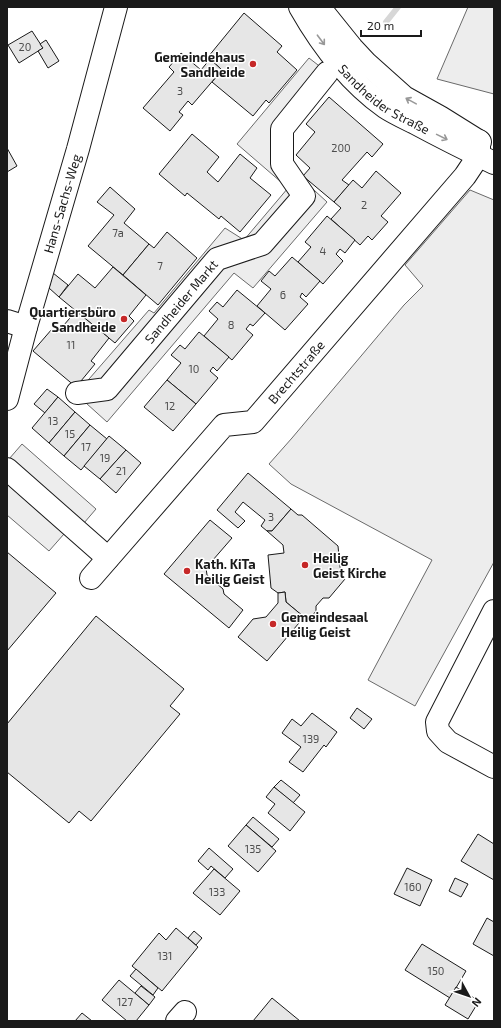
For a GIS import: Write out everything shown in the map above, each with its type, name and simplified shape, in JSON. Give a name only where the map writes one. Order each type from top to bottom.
[{"type":"street","name":"Hans-Sachs-Weg","points":[[7,399],[17,324],[78,149],[116,7]]},
{"type":"street","name":"Sandheider Straße","points":[[300,7],[310,24],[338,62],[364,91],[387,108],[432,132],[486,152]]},
{"type":"street","name":"Sandheider Straße","points":[[319,7],[366,63],[404,97],[440,117],[486,152]]},
{"type":"street","name":"Sandheider Markt","points":[[77,393],[107,389],[217,259],[262,244],[304,196],[282,164],[282,129],[328,73]]},
{"type":"street","name":"Brechtstraße","points":[[91,578],[224,425],[253,422],[486,152]]},
{"type":"street","points":[[7,469],[108,558]]},
{"type":"street","points":[[494,611],[437,722],[438,731],[448,742],[494,767]]},
{"type":"shaded area","points":[[468,7],[494,7],[494,94],[437,79]]},
{"type":"shaded area","points":[[309,58],[336,79],[292,130],[290,168],[327,202],[253,288],[234,273],[107,422],[76,394],[149,310],[154,313],[225,228],[244,240],[288,188],[237,144]]},
{"type":"shaded area","points":[[470,190],[494,200],[494,562],[415,706],[368,680],[432,560],[291,484],[269,464],[404,305],[423,286],[405,265]]},
{"type":"shaded area","points":[[22,444],[96,509],[84,523],[9,459]]},
{"type":"shaded area","points":[[7,484],[64,534],[49,551],[7,515]]},
{"type":"building","name":"Gemeindehaus Sandheide","points":[[244,13],[282,46],[277,52],[297,70],[269,103],[266,100],[253,116],[212,82],[222,70],[208,57]]},
{"type":"building","points":[[32,31],[43,48],[19,63],[8,45]]},
{"type":"building","points":[[46,40],[59,61],[48,68],[38,51],[43,48],[40,44]]},
{"type":"building","points":[[181,53],[201,70],[210,59],[222,70],[192,105],[188,101],[179,112],[183,115],[170,131],[143,108],[174,72],[169,67]]},
{"type":"building","points":[[329,97],[383,144],[372,157],[367,152],[342,180],[349,185],[334,202],[303,176],[310,168],[296,155],[315,132],[306,124]]},
{"type":"building","points":[[192,134],[219,157],[207,172],[218,182],[240,154],[257,168],[250,178],[271,195],[240,232],[221,216],[219,219],[187,193],[185,196],[159,174]]},
{"type":"building","points":[[7,148],[17,166],[7,172]]},
{"type":"building","points":[[376,171],[401,193],[381,216],[388,222],[372,240],[368,236],[360,245],[331,219],[341,208],[334,202],[353,180],[362,188]]},
{"type":"building","points":[[110,187],[135,209],[124,223],[149,244],[123,275],[88,246],[114,215],[97,202]]},
{"type":"building","points":[[327,216],[355,240],[345,253],[340,249],[336,254],[343,261],[323,284],[298,262],[311,247],[305,242]]},
{"type":"building","points":[[167,232],[197,258],[158,305],[123,275],[149,244],[154,248]]},
{"type":"building","points":[[292,257],[320,281],[306,297],[302,293],[300,297],[308,304],[285,330],[257,306],[271,289],[261,281],[269,271],[275,276]]},
{"type":"building","points":[[113,267],[146,295],[129,316],[134,321],[115,343],[59,297],[78,274],[95,288]]},
{"type":"building","points":[[53,273],[68,285],[59,297],[49,288]]},
{"type":"building","points":[[237,290],[265,313],[253,326],[250,324],[246,329],[253,335],[232,360],[204,336],[218,319],[209,311],[217,302],[223,307]]},
{"type":"building","points":[[76,311],[109,338],[91,361],[95,364],[76,387],[33,351],[52,329],[57,333]]},
{"type":"building","points":[[199,332],[229,357],[217,371],[213,367],[210,371],[218,378],[196,404],[167,380],[181,363],[171,355],[180,345],[185,349]]},
{"type":"building","points":[[167,380],[196,404],[173,431],[144,407]]},
{"type":"building","points":[[47,389],[58,397],[45,413],[34,404]]},
{"type":"building","points":[[58,397],[75,412],[49,443],[32,428]]},
{"type":"building","points":[[75,412],[90,425],[64,456],[49,443]]},
{"type":"building","points":[[90,425],[107,439],[81,470],[64,456]]},
{"type":"building","points":[[109,436],[126,450],[100,479],[84,466]]},
{"type":"building","points":[[126,450],[141,463],[116,493],[100,479]]},
{"type":"building","points":[[248,473],[291,509],[272,531],[267,531],[261,526],[265,520],[243,502],[235,512],[245,521],[238,528],[217,510]]},
{"type":"building","name":"Heilig Geist Kirche","points":[[291,509],[298,515],[302,515],[338,546],[341,576],[345,579],[329,598],[323,598],[316,606],[316,611],[311,617],[304,617],[286,602],[285,592],[278,593],[271,588],[268,555],[284,553],[283,545],[267,531],[272,531]]},
{"type":"building","name":"Kath. KiTa Heilig Geist","points":[[210,520],[232,538],[206,568],[207,575],[223,589],[224,594],[243,610],[229,628],[164,574]]},
{"type":"building","points":[[7,552],[56,593],[7,651]]},
{"type":"building","name":"Gemeindesaal Heilig Geist","points":[[285,592],[286,602],[304,617],[267,661],[238,637],[253,619],[266,617],[278,603],[278,593]]},
{"type":"building","points":[[96,616],[184,689],[170,706],[180,714],[91,821],[79,811],[69,823],[7,772],[7,724]]},
{"type":"building","points":[[357,708],[372,719],[364,729],[350,718]]},
{"type":"building","points":[[312,713],[337,732],[326,747],[324,745],[303,772],[289,762],[301,747],[282,733],[292,719],[301,726]]},
{"type":"building","points":[[281,780],[300,795],[293,803],[274,787]]},
{"type":"building","points":[[274,787],[305,812],[290,831],[268,813],[275,804],[266,797]]},
{"type":"building","points":[[253,817],[279,839],[272,847],[246,825]]},
{"type":"building","points":[[246,825],[276,851],[258,872],[228,846]]},
{"type":"building","points":[[478,834],[494,844],[494,880],[461,861]]},
{"type":"building","points":[[209,848],[233,869],[225,878],[211,866],[208,870],[198,861]]},
{"type":"building","points":[[407,868],[432,880],[420,906],[394,894]]},
{"type":"building","points":[[214,869],[240,891],[220,915],[193,893]]},
{"type":"building","points":[[455,878],[468,884],[461,897],[449,891]]},
{"type":"building","points":[[487,918],[494,922],[494,956],[473,944]]},
{"type":"building","points":[[176,928],[198,947],[162,991],[132,966],[159,933],[166,940]]},
{"type":"building","points":[[194,931],[202,938],[196,945],[188,938]]},
{"type":"building","points":[[422,944],[466,971],[450,998],[405,970]]},
{"type":"building","points":[[136,969],[158,988],[153,995],[130,976]]},
{"type":"building","points":[[119,980],[149,1005],[136,1021],[127,1021],[102,1000]]},
{"type":"building","points":[[141,986],[155,997],[149,1005],[135,993]]},
{"type":"building","points":[[456,987],[479,1001],[468,1019],[445,1005]]},
{"type":"building","points":[[272,998],[300,1021],[253,1021]]},
{"type":"building","points":[[82,1013],[92,1021],[75,1021]]},
{"type":"waterway","points":[[386,22],[398,7]]},
{"type":"place","name":"Gemeindehaus Sandheide","points":[[253,64]]},
{"type":"place","name":"Quartiersbüro Sandheide","points":[[124,319]]},
{"type":"place","name":"Heilig Geist Kirche","points":[[305,565]]},
{"type":"place","name":"Kath. KiTa Heilig Geist","points":[[187,571]]},
{"type":"place","name":"Gemeindesaal Heilig Geist","points":[[273,624]]}]
